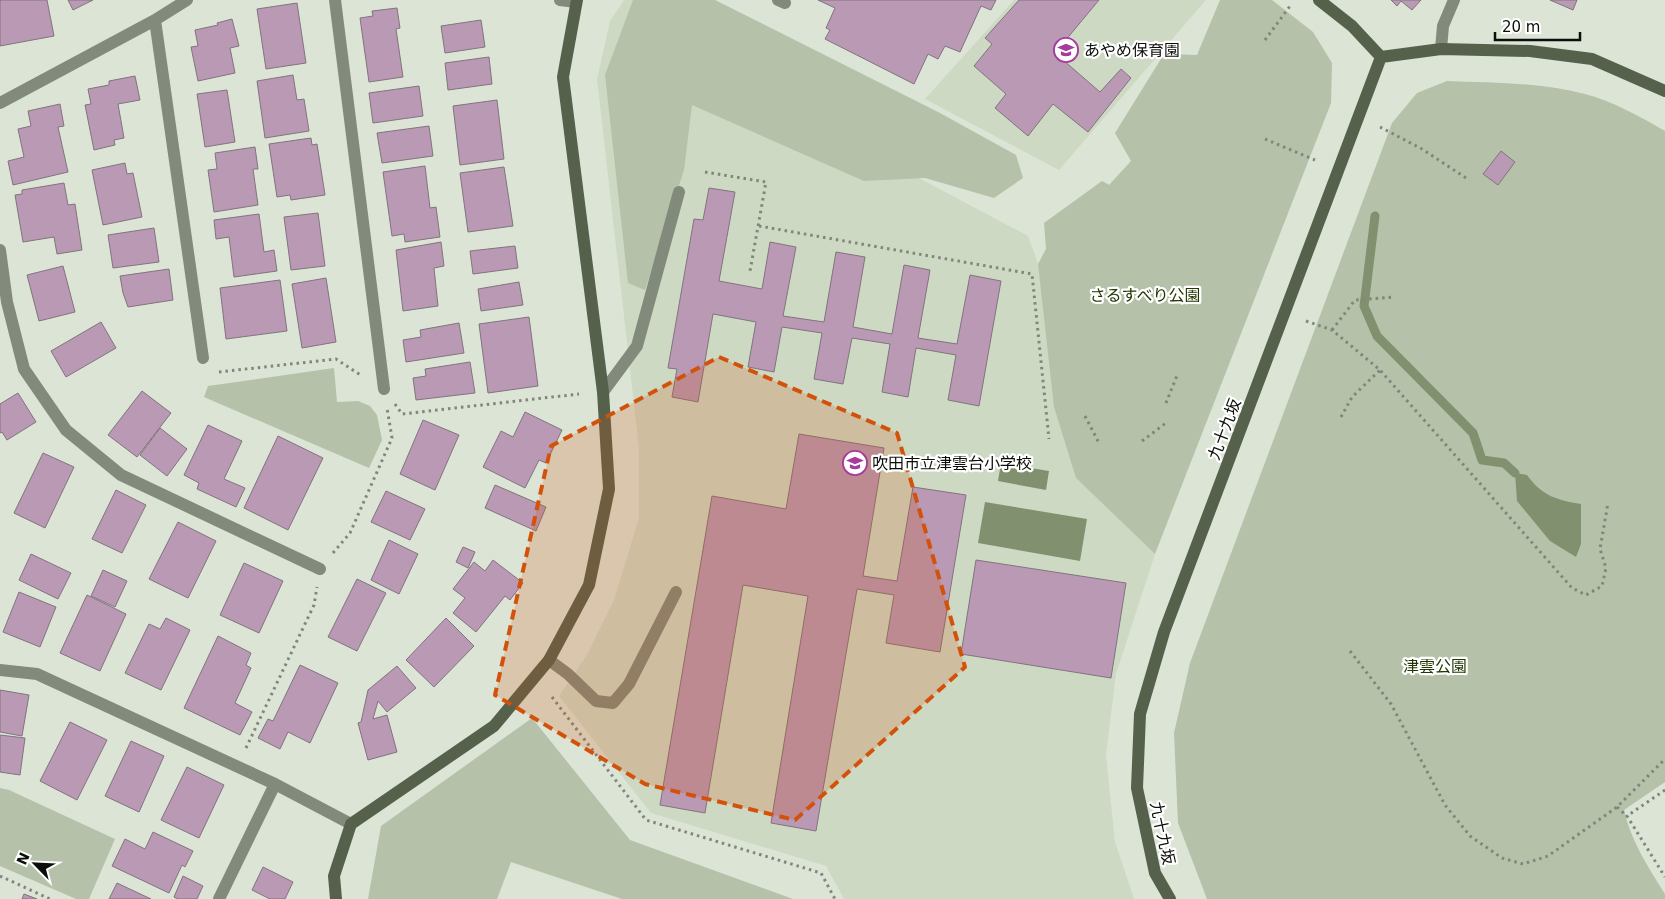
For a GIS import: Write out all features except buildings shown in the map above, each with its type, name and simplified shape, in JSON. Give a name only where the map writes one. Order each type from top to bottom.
[{"type":"street","points":[[0,103],[155,20],[187,0]]},
{"type":"street","points":[[335,0],[384,389]]},
{"type":"street","points":[[336,899],[334,876],[352,824],[494,726],[549,660],[590,585],[609,489],[603,392],[563,77],[577,1],[560,0]]},
{"type":"street","points":[[1319,0],[1352,26],[1381,57],[1441,49],[1530,51],[1592,59],[1665,92]]},
{"type":"street","points":[[1441,49],[1443,26],[1454,0]]},
{"type":"street","points":[[155,20],[202,358]]},
{"type":"street","name":"九十九坂","points":[[1170,899],[1155,873],[1137,788],[1140,714],[1164,632],[1381,57]]},
{"type":"street","points":[[603,392],[637,346],[678,192]]},
{"type":"street","points":[[0,250],[7,302],[24,370],[66,430],[120,475],[320,569]]},
{"type":"street","points":[[549,660],[568,674],[596,701],[613,703],[629,684],[676,592]]},
{"type":"street","points":[[0,670],[37,674],[274,784],[352,824]]},
{"type":"street","points":[[219,899],[274,784]]},
{"type":"path","points":[[1265,40],[1290,6]]},
{"type":"path","points":[[1380,127],[1422,149],[1466,178]]},
{"type":"path","points":[[1265,139],[1315,160]]},
{"type":"path","points":[[705,172],[766,182],[750,271]]},
{"type":"path","points":[[759,226],[1032,274],[1049,439]]},
{"type":"path","points":[[1332,330],[1354,300],[1394,297]]},
{"type":"path","points":[[1306,321],[1332,330],[1380,370],[1572,588],[1586,595],[1602,586],[1606,568],[1600,549],[1608,502]]},
{"type":"path","points":[[1341,417],[1352,397],[1380,370]]},
{"type":"path","points":[[1166,403],[1178,373]]},
{"type":"path","points":[[1085,416],[1099,443]]},
{"type":"path","points":[[1142,441],[1166,423]]},
{"type":"path","points":[[1350,651],[1391,704],[1445,805],[1470,836],[1502,858],[1523,864],[1548,856],[1617,807],[1665,759]]},
{"type":"path","points":[[552,697],[646,820],[822,873],[835,899]]},
{"type":"path","points":[[1627,816],[1665,790]]},
{"type":"path","points":[[1617,807],[1627,816],[1665,877]]},
{"type":"path","points":[[0,876],[50,899]]},
{"type":"highlighted area","points":[[719,357],[897,433],[965,667],[795,820],[645,784],[495,695],[551,446]]},
{"type":"shaded area","name":"吹田市立津雲台小学校","points":[[624,0],[677,0],[733,79],[1028,236],[1038,264],[1076,478],[1155,554],[1116,674],[1106,755],[1115,842],[1134,899],[844,899],[826,866],[651,813],[559,696],[587,655],[614,600],[639,518],[639,448],[597,79],[610,21]]},
{"type":"shaded area","name":"あやめ保育園","points":[[1014,0],[1206,0],[1059,170],[925,99]]},
{"type":"shaded area","points":[[1001,463],[1049,471],[1046,490],[998,481]]},
{"type":"shaded area","points":[[1515,473],[1527,475],[1538,488],[1551,496],[1581,504],[1581,544],[1576,557],[1550,541],[1517,501]]},
{"type":"shaded area","points":[[985,502],[1087,519],[1080,561],[978,543]]},
{"type":"green space","points":[[633,0],[715,0],[940,113],[1016,155],[1023,178],[994,198],[925,178],[864,181],[692,105],[684,170],[645,290],[628,283],[605,75]]},
{"type":"green space","name":"さるすべり公園","points":[[1220,0],[1272,0],[1313,32],[1332,63],[1331,103],[1155,554],[1076,478],[1054,407],[1038,264],[1046,249],[1044,223],[1102,181],[1109,185],[1131,161],[1115,133],[1164,54],[1197,55]]},
{"type":"green space","name":"津雲公園","points":[[1447,81],[1516,84],[1568,90],[1616,105],[1665,131],[1665,782],[1624,810],[1636,843],[1646,864],[1665,894],[1665,899],[1207,899],[1178,823],[1174,733],[1190,663],[1392,123],[1417,93]]},
{"type":"green space","points":[[334,368],[337,402],[358,401],[370,406],[377,415],[382,440],[369,468],[204,397],[208,386]]},
{"type":"green space","points":[[532,718],[630,840],[793,899],[622,899],[511,862],[497,899],[368,899],[381,826]]},
{"type":"green space","points":[[0,788],[9,790],[115,839],[89,899],[76,899],[0,866]]},
{"type":"waterway","points":[[1375,216],[1364,306],[1377,336],[1473,433],[1482,460],[1504,463],[1515,473]]},
{"type":"place","name":"あやめ保育園","points":[[1066,50]]},
{"type":"place","name":"吹田市立津雲台小学校","points":[[855,463]]}]
